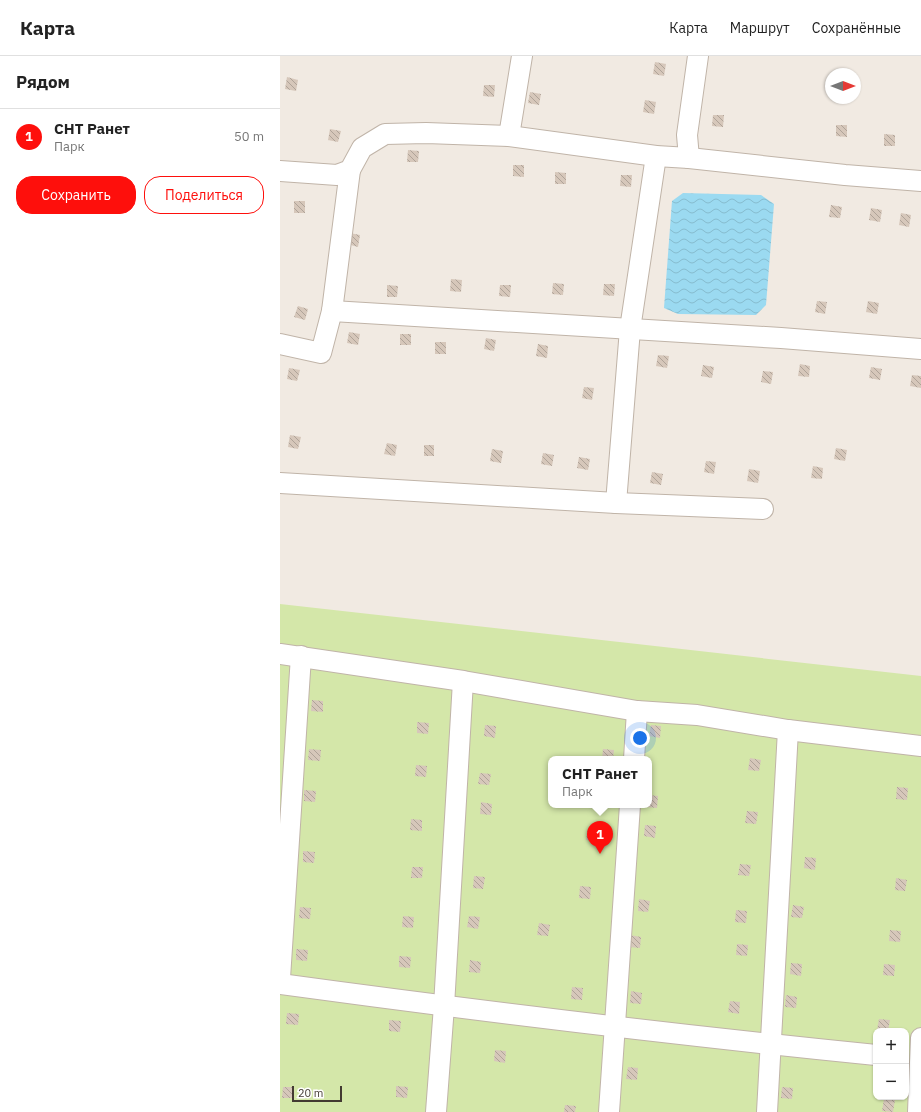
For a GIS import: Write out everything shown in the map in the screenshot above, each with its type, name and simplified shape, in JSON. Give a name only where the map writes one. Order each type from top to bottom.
[{"type":"lane","points":[[509,136],[522,56]]},
{"type":"lane","points":[[688,158],[687,135],[698,56]]},
{"type":"lane","points":[[280,344],[321,353],[332,310],[350,170],[362,148],[385,134],[426,133],[509,136],[656,156],[688,158],[845,175],[921,180]]},
{"type":"lane","points":[[616,504],[630,329],[656,156]]},
{"type":"lane","points":[[280,171],[337,175],[350,170]]},
{"type":"lane","points":[[332,310],[781,338],[921,349]]},
{"type":"lane","points":[[280,483],[616,504],[763,509]]},
{"type":"lane","points":[[280,654],[463,681],[637,711],[697,715],[788,730],[921,746]]},
{"type":"lane","points":[[280,978],[301,656]]},
{"type":"lane","points":[[436,1112],[444,1006],[463,681]]},
{"type":"lane","points":[[634,756],[637,711]]},
{"type":"lane","points":[[767,1112],[772,1045],[788,730]]},
{"type":"lane","points":[[609,1112],[630,808]]},
{"type":"lane","points":[[280,984],[444,1006],[772,1045],[873,1055]]},
{"type":"lane","points":[[918,1112],[916,1060],[921,1038]]},
{"type":"green space","points":[[280,604],[921,676],[921,1112],[280,1112]]},
{"type":"water","points":[[683,193],[761,195],[774,204],[766,305],[756,315],[678,314],[664,308],[672,201]]},
{"type":"building","points":[[655,62],[666,64],[664,76],[653,74]]},
{"type":"building","points":[[287,77],[298,80],[296,91],[285,89]]},
{"type":"building","points":[[484,85],[495,85],[494,97],[483,96]]},
{"type":"building","points":[[530,92],[541,94],[539,105],[528,103]]},
{"type":"building","points":[[645,100],[656,102],[654,114],[643,112]]},
{"type":"building","points":[[713,115],[724,115],[723,127],[712,126]]},
{"type":"building","points":[[836,125],[847,125],[847,137],[836,136]]},
{"type":"building","points":[[330,129],[341,131],[338,142],[328,140]]},
{"type":"building","points":[[884,134],[895,135],[895,146],[884,146]]},
{"type":"building","points":[[408,150],[419,151],[418,162],[407,162]]},
{"type":"building","points":[[513,165],[524,165],[524,177],[513,176]]},
{"type":"building","points":[[555,172],[566,173],[566,184],[555,184]]},
{"type":"building","points":[[621,175],[632,175],[631,187],[620,186]]},
{"type":"building","points":[[294,201],[305,201],[305,213],[294,213]]},
{"type":"building","points":[[831,205],[842,207],[840,218],[829,217]]},
{"type":"building","points":[[871,208],[882,210],[880,222],[869,220]]},
{"type":"building","points":[[901,213],[911,215],[909,227],[899,225]]},
{"type":"building","points":[[350,233],[360,235],[358,247],[347,244]]},
{"type":"building","points":[[451,279],[462,280],[461,292],[450,291]]},
{"type":"building","points":[[553,283],[564,284],[563,295],[552,294]]},
{"type":"building","points":[[604,284],[615,284],[614,296],[603,295]]},
{"type":"building","points":[[387,285],[398,286],[397,297],[387,297]]},
{"type":"building","points":[[500,285],[511,285],[510,297],[499,296]]},
{"type":"building","points":[[817,301],[827,302],[825,314],[815,312]]},
{"type":"building","points":[[868,301],[879,303],[877,314],[866,312]]},
{"type":"building","points":[[298,306],[308,309],[305,320],[294,317]]},
{"type":"building","points":[[349,332],[360,334],[358,345],[347,343]]},
{"type":"building","points":[[400,334],[411,334],[411,345],[400,345]]},
{"type":"building","points":[[486,338],[496,340],[494,351],[484,349]]},
{"type":"building","points":[[435,342],[446,342],[446,354],[435,354]]},
{"type":"building","points":[[538,344],[548,346],[547,358],[536,356]]},
{"type":"building","points":[[658,355],[669,356],[667,368],[656,366]]},
{"type":"building","points":[[800,364],[810,366],[809,377],[798,376]]},
{"type":"building","points":[[703,365],[714,367],[712,378],[701,376]]},
{"type":"building","points":[[871,367],[882,369],[880,380],[869,378]]},
{"type":"building","points":[[289,368],[300,370],[297,381],[287,379]]},
{"type":"building","points":[[763,371],[773,372],[771,384],[761,382]]},
{"type":"building","points":[[912,375],[921,376],[921,388],[910,386]]},
{"type":"building","points":[[584,387],[594,388],[592,400],[582,398]]},
{"type":"building","points":[[290,435],[301,437],[298,449],[288,447]]},
{"type":"building","points":[[387,443],[397,445],[395,456],[384,454]]},
{"type":"building","points":[[424,445],[434,445],[434,456],[424,456]]},
{"type":"building","points":[[836,448],[847,450],[845,461],[834,459]]},
{"type":"building","points":[[492,449],[503,451],[501,463],[490,461]]},
{"type":"building","points":[[543,453],[554,455],[552,466],[541,464]]},
{"type":"building","points":[[579,457],[590,459],[588,470],[577,468]]},
{"type":"building","points":[[706,461],[716,462],[714,474],[704,472]]},
{"type":"building","points":[[813,466],[823,468],[822,479],[811,478]]},
{"type":"building","points":[[749,469],[760,471],[758,483],[747,481]]},
{"type":"building","points":[[652,472],[663,474],[661,485],[650,483]]},
{"type":"building","points":[[312,700],[323,701],[323,712],[311,711]]},
{"type":"building","points":[[417,722],[429,723],[428,734],[417,733]]},
{"type":"building","points":[[485,725],[496,726],[495,738],[484,736]]},
{"type":"building","points":[[651,725],[661,726],[660,738],[649,736]]},
{"type":"building","points":[[309,749],[321,750],[320,761],[308,760]]},
{"type":"building","points":[[603,749],[614,750],[613,756],[602,756]]},
{"type":"building","points":[[750,758],[761,760],[759,771],[748,770]]},
{"type":"building","points":[[416,765],[427,766],[426,777],[415,776]]},
{"type":"building","points":[[480,773],[491,774],[489,785],[478,784]]},
{"type":"building","points":[[897,787],[908,788],[907,800],[896,799]]},
{"type":"building","points":[[304,790],[316,791],[315,802],[304,801]]},
{"type":"building","points":[[652,795],[658,796],[657,808],[652,808]]},
{"type":"building","points":[[481,802],[492,804],[491,815],[480,814]]},
{"type":"building","points":[[747,811],[758,812],[756,824],[745,823]]},
{"type":"building","points":[[411,819],[422,820],[422,831],[410,830]]},
{"type":"building","points":[[645,825],[656,826],[655,838],[644,836]]},
{"type":"building","points":[[588,828],[599,830],[597,841],[586,840]]},
{"type":"building","points":[[303,851],[315,852],[314,863],[303,862]]},
{"type":"building","points":[[805,857],[816,858],[815,870],[804,868]]},
{"type":"building","points":[[740,864],[751,865],[749,876],[738,875]]},
{"type":"building","points":[[412,867],[423,867],[422,878],[411,878]]},
{"type":"building","points":[[474,876],[485,877],[483,889],[473,888]]},
{"type":"building","points":[[896,878],[907,880],[905,891],[895,890]]},
{"type":"building","points":[[580,886],[591,887],[590,899],[579,898]]},
{"type":"building","points":[[639,899],[650,901],[648,912],[638,911]]},
{"type":"building","points":[[793,905],[804,907],[802,918],[791,917]]},
{"type":"building","points":[[300,907],[311,908],[310,919],[299,918]]},
{"type":"building","points":[[736,910],[747,911],[746,923],[735,922]]},
{"type":"building","points":[[403,916],[414,917],[413,928],[402,927]]},
{"type":"building","points":[[469,916],[480,917],[478,929],[467,927]]},
{"type":"building","points":[[539,923],[550,925],[548,936],[537,935]]},
{"type":"building","points":[[890,930],[901,931],[900,942],[889,941]]},
{"type":"building","points":[[630,935],[641,937],[640,948],[629,947]]},
{"type":"building","points":[[737,944],[748,945],[747,956],[736,955]]},
{"type":"building","points":[[296,949],[308,950],[307,961],[296,960]]},
{"type":"building","points":[[399,956],[411,957],[410,968],[399,967]]},
{"type":"building","points":[[470,960],[481,962],[480,973],[469,972]]},
{"type":"building","points":[[791,963],[802,964],[801,976],[790,974]]},
{"type":"building","points":[[884,964],[895,965],[894,976],[883,975]]},
{"type":"building","points":[[572,987],[583,988],[582,1000],[571,999]]},
{"type":"building","points":[[631,991],[642,993],[641,1004],[630,1003]]},
{"type":"building","points":[[786,995],[797,997],[796,1008],[785,1007]]},
{"type":"building","points":[[730,1001],[740,1002],[739,1014],[728,1012]]},
{"type":"building","points":[[287,1013],[299,1014],[298,1025],[286,1024]]},
{"type":"building","points":[[879,1019],[890,1020],[889,1028],[877,1028]]},
{"type":"building","points":[[389,1020],[401,1021],[400,1032],[389,1031]]},
{"type":"building","points":[[495,1050],[506,1051],[505,1063],[494,1061]]},
{"type":"building","points":[[628,1067],[638,1068],[637,1080],[626,1079]]},
{"type":"building","points":[[396,1086],[408,1087],[407,1098],[396,1097]]},
{"type":"building","points":[[283,1087],[294,1087],[294,1098],[282,1098]]},
{"type":"building","points":[[782,1087],[793,1088],[792,1099],[781,1098]]},
{"type":"building","points":[[884,1100],[895,1100],[893,1112],[882,1111]]},
{"type":"building","points":[[565,1105],[576,1106],[575,1112],[564,1112]]},
{"type":"place","name":"СНТ Ранет","points":[[600,854]]}]
